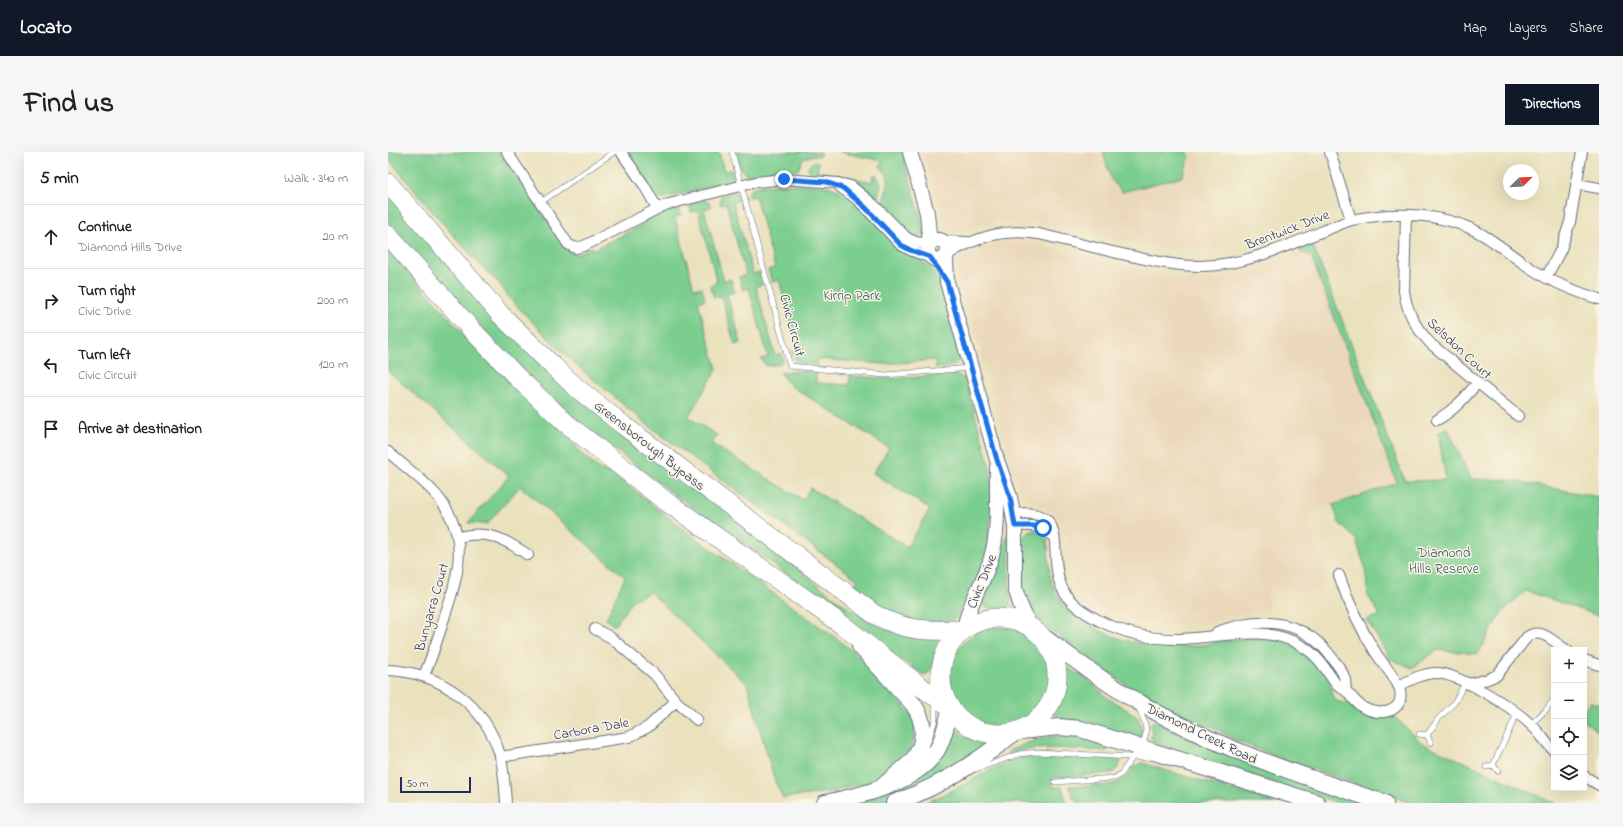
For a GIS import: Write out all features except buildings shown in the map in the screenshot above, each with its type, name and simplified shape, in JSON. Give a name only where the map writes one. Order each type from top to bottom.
[{"type":"highway","name":"Greensborough Bypass","points":[[388,183],[478,288],[526,341],[573,385],[623,425],[874,614],[892,624],[914,630],[959,634]]},
{"type":"highway","points":[[388,235],[503,363],[567,424],[664,500],[841,624],[945,704],[964,723],[982,732],[1002,735],[1018,732],[1033,724],[1046,710],[1055,693],[1057,673],[1052,654],[1048,646],[1033,629],[1013,620],[1000,618],[981,621],[959,634],[943,659],[941,676],[945,704]]},
{"type":"main road","points":[[841,624],[867,654],[906,694],[919,714],[923,729],[919,750],[912,761],[882,787]]},
{"type":"main road","name":"Diamond Creek Road","points":[[1033,629],[1135,701],[1196,732],[1262,762],[1385,803]]},
{"type":"main road","points":[[826,803],[845,799],[882,787],[917,771],[929,760],[940,743],[945,704]]},
{"type":"main road","name":"Diamond Creek Road","points":[[1018,732],[1059,727],[1075,728],[1102,735],[1137,752],[1182,761],[1317,803]]},
{"type":"main road","points":[[894,803],[951,778],[990,753],[1018,732]]},
{"type":"street","points":[[507,152],[568,244],[579,248],[657,208],[741,185],[784,179],[826,182],[843,188],[858,200],[904,248],[934,247],[938,261],[946,256]]},
{"type":"street","points":[[621,152],[644,185],[657,208]]},
{"type":"street","name":"Civic Drive","points":[[910,152],[927,213],[934,247],[947,282],[997,460],[1005,480],[1014,520],[1016,588],[1020,604],[1033,629]]},
{"type":"street","points":[[1330,152],[1351,220]]},
{"type":"street","points":[[1546,278],[1563,242],[1570,222],[1582,152]]},
{"type":"street","points":[[1576,184],[1599,188]]},
{"type":"street","name":"Brentwick Drive","points":[[934,247],[970,242],[1002,232],[1031,232],[1160,263],[1200,266],[1231,263],[1246,259],[1351,220],[1366,217],[1406,215],[1452,222],[1474,230],[1546,278],[1599,299]]},
{"type":"street","name":"Selsdon Court","points":[[1406,215],[1404,279],[1406,302],[1409,312],[1419,331],[1431,344],[1518,416]]},
{"type":"street","name":"Brentwick Drive","points":[[946,256],[970,242]]},
{"type":"street","name":"Civic Drive","points":[[946,256],[947,282]]},
{"type":"street","points":[[1437,420],[1450,412],[1477,383]]},
{"type":"street","name":"Bunyarra Court","points":[[388,452],[437,496],[452,521],[458,537],[460,559],[457,578],[424,676]]},
{"type":"street","name":"Civic Drive","points":[[959,634],[987,573],[993,551],[997,522],[997,460]]},
{"type":"street","points":[[997,522],[1014,520],[1047,530],[1054,538],[1059,581],[1068,597],[1084,612],[1118,628],[1142,636],[1169,639],[1257,633],[1278,636],[1291,640],[1302,646],[1321,661],[1336,684],[1345,690],[1354,701],[1374,712],[1382,713],[1389,711],[1397,703],[1400,693],[1398,686],[1364,632],[1339,575]]},
{"type":"street","points":[[458,537],[480,534],[500,538],[528,555]]},
{"type":"street","points":[[595,629],[614,640],[655,675],[676,701],[697,720]]},
{"type":"street","points":[[1467,683],[1488,679],[1497,675],[1527,637],[1534,633],[1542,634],[1562,647]]},
{"type":"street","points":[[1587,661],[1599,665]]},
{"type":"street","points":[[388,670],[413,672],[424,676],[447,686],[466,700],[487,726],[500,757],[506,803]]},
{"type":"street","points":[[1398,686],[1431,673],[1446,674],[1467,683],[1518,713],[1531,724],[1551,747]]},
{"type":"street","name":"Carbora Dale","points":[[500,757],[629,737],[648,727],[676,701]]},
{"type":"street","points":[[1587,778],[1599,785]]},
{"type":"lane","points":[[540,202],[614,152]]},
{"type":"lane","name":"Civic Circuit","points":[[732,152],[790,366],[886,375],[971,368]]},
{"type":"lane","points":[[1427,735],[1439,718],[1454,703],[1467,683]]},
{"type":"lane","points":[[1055,782],[1115,778],[1121,774],[1137,752],[1146,736],[1146,727],[1135,701]]},
{"type":"lane","points":[[912,761],[923,749],[932,734],[935,720],[945,704]]},
{"type":"lane","points":[[1531,724],[1551,704]]},
{"type":"lane","points":[[1486,767],[1493,765],[1518,713]]},
{"type":"lane","points":[[1419,734],[1427,735]]},
{"type":"lane","points":[[1427,735],[1431,743]]},
{"type":"lane","points":[[951,778],[1014,756],[1031,753],[1137,752]]},
{"type":"lane","points":[[1493,765],[1498,771]]},
{"type":"shaded area","points":[[923,152],[1196,152],[1223,247],[1185,249],[1167,248],[1026,220],[998,221],[950,232],[947,231],[944,225]]},
{"type":"shaded area","points":[[1003,242],[1033,244],[1142,270],[1168,278],[1184,280],[1217,278],[1243,274],[1301,252],[1311,256],[1397,483],[1306,514],[1326,579],[1317,591],[1268,588],[1268,612],[1236,615],[1208,623],[1176,625],[1160,625],[1123,616],[1095,603],[1082,593],[1071,573],[1068,538],[1063,525],[1052,511],[1029,501],[1019,489],[957,268],[956,260],[961,255]]},
{"type":"green space","points":[[388,152],[501,152],[566,249],[573,254],[580,253],[592,247],[593,250],[644,224],[643,221],[664,210],[674,208],[679,210],[682,215],[675,217],[694,289],[702,287],[705,300],[698,302],[717,369],[688,417],[717,435],[712,444],[803,500],[810,488],[907,547],[930,509],[873,473],[889,448],[791,386],[784,379],[781,372],[816,372],[816,383],[849,385],[850,376],[896,379],[951,374],[958,375],[965,379],[991,475],[992,508],[987,548],[981,570],[964,608],[956,618],[950,621],[923,622],[886,613],[852,587],[858,580],[649,426],[583,371],[511,300],[499,283],[478,263],[429,208],[388,158]]},
{"type":"green space","points":[[627,152],[719,152],[724,171],[732,170],[734,179],[730,182],[661,199],[656,196]]},
{"type":"green space","points":[[736,152],[821,152],[820,156],[811,156],[803,159],[798,170],[794,174],[783,176],[753,176],[747,175],[742,171]]},
{"type":"green space","points":[[840,152],[902,152],[923,225],[923,235],[913,238],[884,209],[883,203],[888,177],[880,167],[882,161]]},
{"type":"green space","points":[[1103,152],[1188,152],[1190,157],[1182,177],[1122,192],[1111,179]]},
{"type":"green space","points":[[813,162],[819,162],[817,171],[872,182],[873,175],[876,175],[881,183],[878,197],[874,200],[840,180],[812,174],[808,167]]},
{"type":"green space","name":"Kirrip Park","points":[[796,184],[827,186],[839,190],[936,273],[941,282],[945,304],[959,351],[958,360],[956,363],[949,366],[936,368],[935,360],[884,364],[817,359],[816,365],[804,364],[795,359],[791,351],[798,349],[779,280],[772,282],[768,270],[775,268],[755,196],[748,198],[748,193],[751,189],[758,186]]},
{"type":"green space","points":[[733,192],[738,194],[739,200],[733,203],[753,274],[759,272],[763,284],[756,287],[775,355],[782,353],[783,360],[780,364],[766,366],[761,359],[768,357],[749,288],[743,290],[739,277],[746,275],[726,203],[720,205],[721,196]]},
{"type":"green space","points":[[388,194],[484,306],[802,572],[848,608],[882,627],[899,634],[918,638],[937,639],[941,645],[928,673],[925,676],[897,656],[853,621],[671,492],[580,423],[513,361],[428,269],[388,222]]},
{"type":"green space","points":[[704,200],[710,203],[711,207],[704,209],[724,281],[731,279],[734,292],[727,294],[741,343],[735,345],[721,296],[714,298],[710,285],[717,282],[698,211],[691,212],[690,207],[692,203]]},
{"type":"green space","name":"Diamond Hills Reserve","points":[[1311,241],[1405,481],[1446,480],[1438,433],[1447,427],[1471,479],[1509,480],[1599,497],[1599,616],[1526,591],[1501,613],[1478,654],[1438,650],[1412,668],[1390,659],[1367,620],[1380,615],[1368,596],[1365,567],[1356,540],[1339,523],[1333,505],[1397,483],[1311,256],[1301,252],[1298,246]]},
{"type":"green space","points":[[388,249],[469,340],[519,391],[572,439],[579,452],[599,469],[616,476],[683,529],[840,641],[862,659],[916,720],[912,753],[884,776],[871,781],[831,792],[783,798],[775,782],[747,684],[650,592],[633,600],[614,626],[606,619],[625,577],[520,486],[487,524],[468,523],[509,476],[388,371]]},
{"type":"green space","points":[[1034,530],[1045,535],[1047,539],[1051,581],[1057,594],[1070,610],[1093,627],[1119,638],[1146,645],[1174,647],[1202,645],[1246,638],[1268,638],[1291,645],[1319,666],[1330,682],[1332,695],[1336,700],[1349,704],[1370,716],[1380,718],[1393,715],[1422,743],[1555,803],[1411,803],[1278,757],[1238,741],[1210,726],[1209,727],[1185,715],[1157,704],[1126,685],[1054,633],[1030,613],[1022,591],[1021,540],[1027,533]]},
{"type":"green space","points":[[1007,535],[1010,535],[1009,589],[1011,602],[1007,609],[987,608],[982,602],[987,589],[999,568]]},
{"type":"green space","points":[[1000,627],[1019,631],[1035,642],[1046,658],[1050,677],[1046,696],[1035,712],[1019,723],[1000,727],[981,723],[965,712],[954,696],[950,677],[954,658],[965,642],[981,631]]},
{"type":"green space","points":[[1066,667],[1087,679],[1109,699],[1134,714],[1138,718],[1142,729],[1140,739],[1083,722],[1058,719],[1053,712],[1063,688],[1064,670]]},
{"type":"green space","points":[[1590,702],[1599,704],[1599,732],[1587,723],[1587,706]]},
{"type":"green space","points":[[1153,721],[1182,734],[1367,803],[1338,803],[1157,745],[1151,738],[1152,732],[1150,724]]},
{"type":"green space","points":[[953,727],[964,736],[981,744],[982,750],[964,763],[894,797],[875,803],[849,803],[884,792]]},
{"type":"green space","points":[[1054,736],[1075,738],[1108,746],[1107,751],[1045,748],[1009,754],[1008,751],[1030,742]]},
{"type":"green space","points":[[1039,755],[1108,758],[1121,761],[1118,768],[1112,773],[1052,778],[1053,787],[1062,787],[1067,803],[924,803],[952,791],[1002,764],[1020,758]]},
{"type":"green space","points":[[1142,763],[1275,803],[1078,803],[1076,798],[1073,798],[1069,786],[1114,784],[1122,780],[1136,766]]},
{"type":"route","points":[[784,179],[813,180],[826,182],[843,188],[858,200],[904,248],[930,257],[947,282],[997,460],[1010,497],[1015,526],[1029,525],[1043,528]]}]
